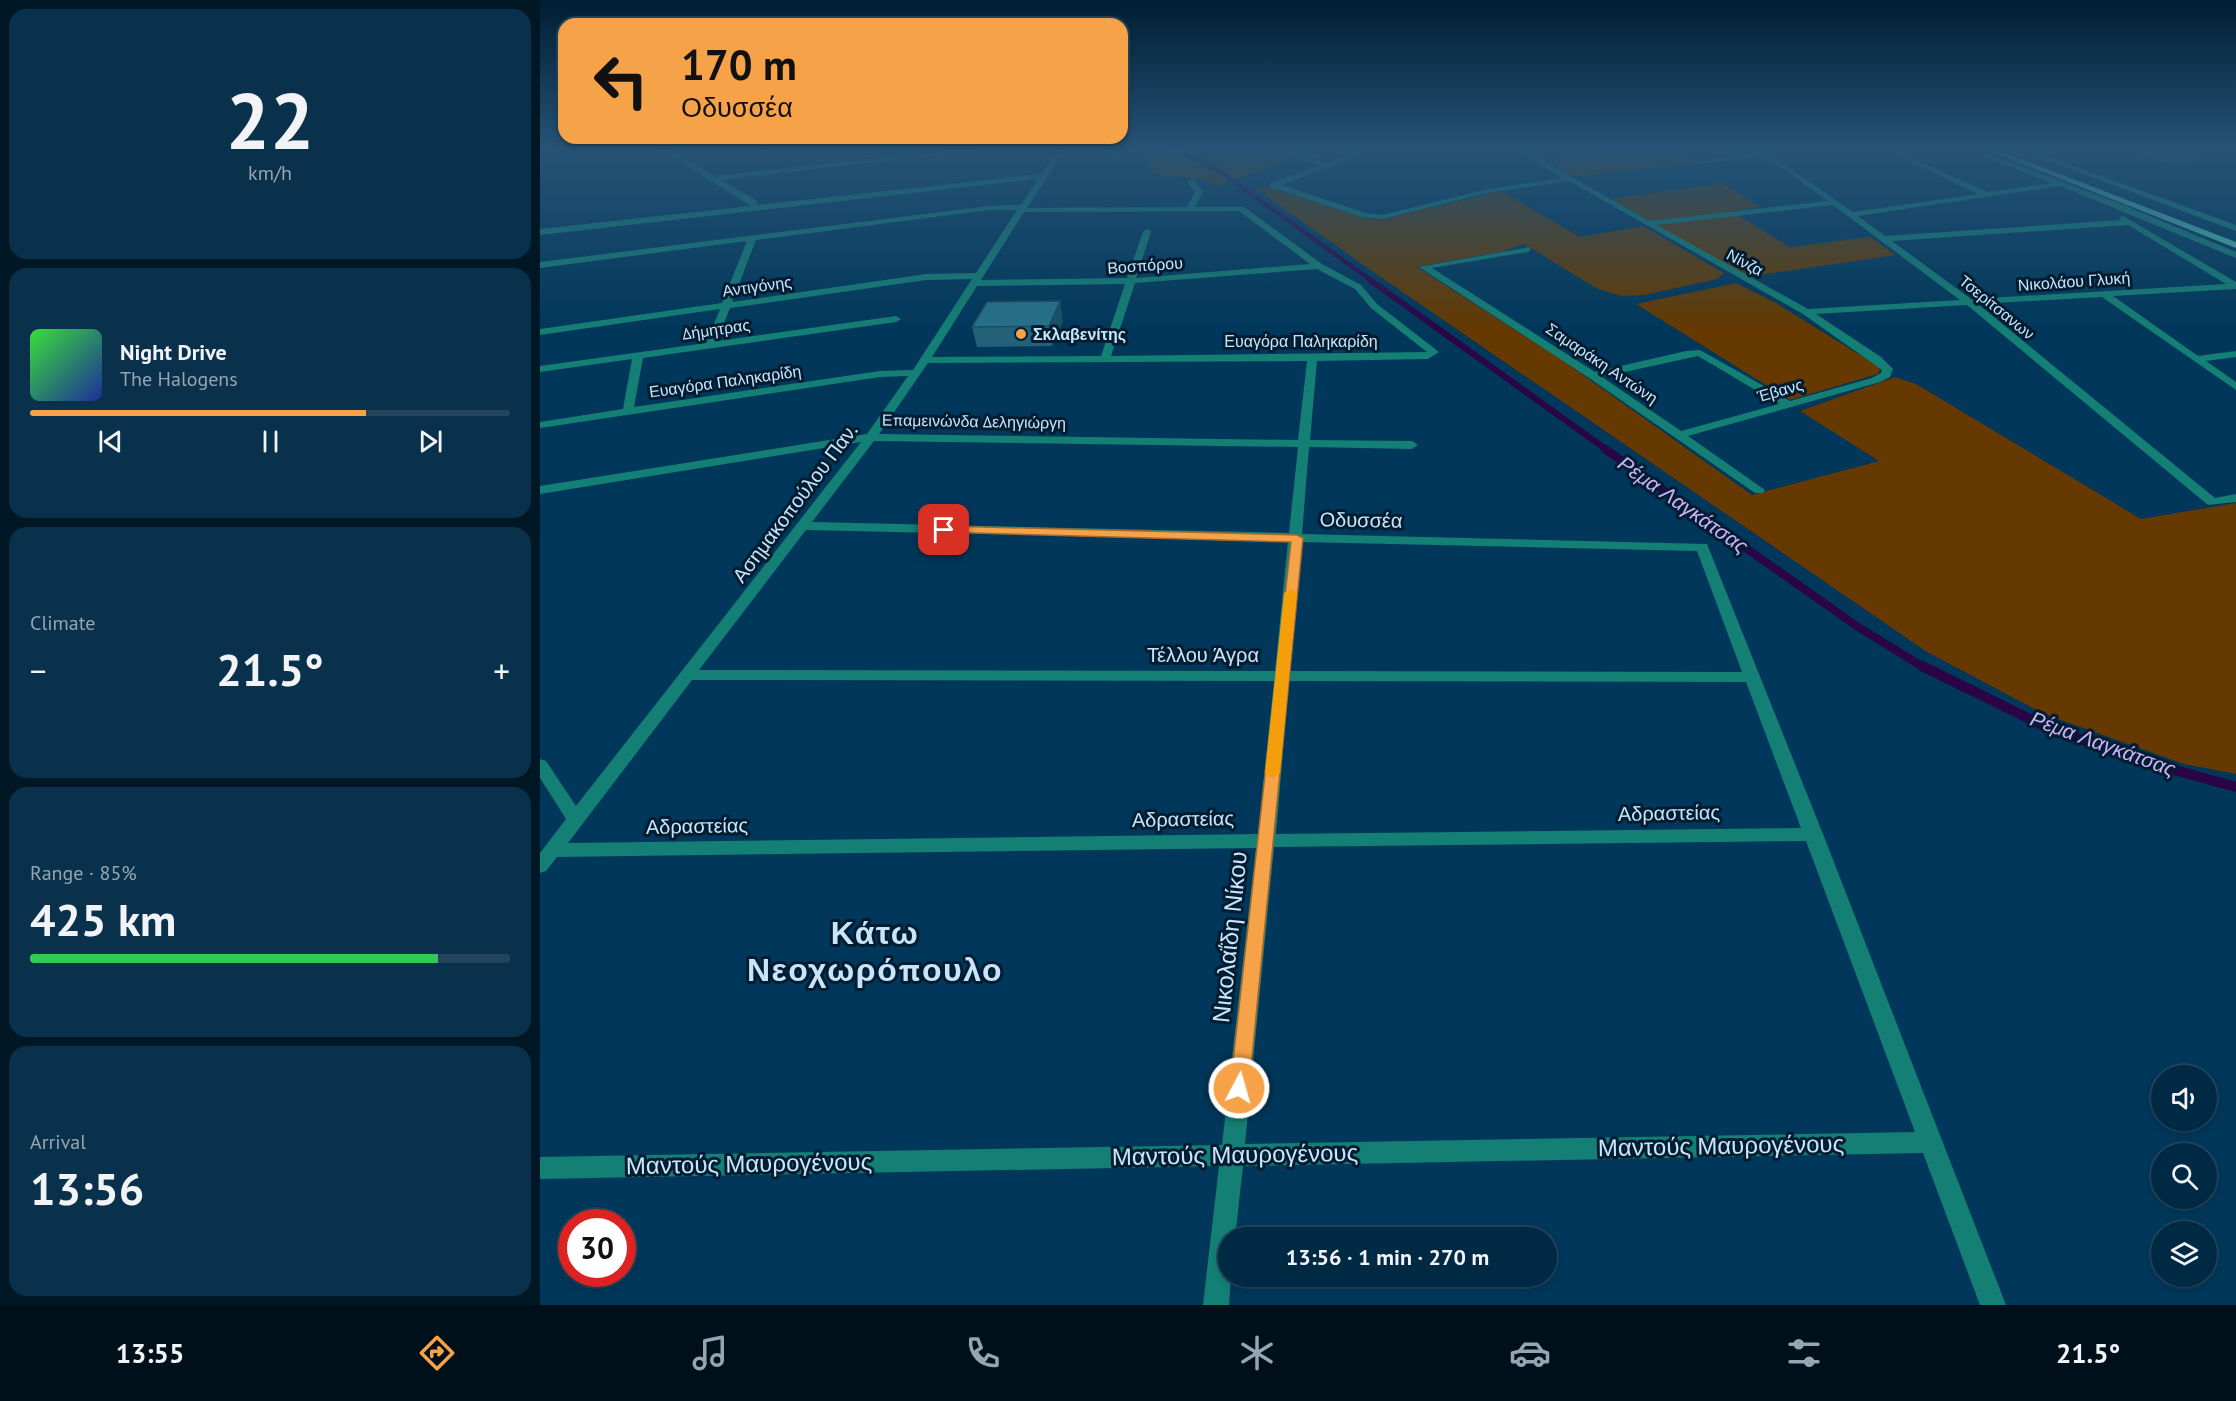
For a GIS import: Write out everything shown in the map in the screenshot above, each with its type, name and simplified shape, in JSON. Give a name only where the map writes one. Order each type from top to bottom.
[{"type":"main road","points":[[2147,210],[2236,244]]},
{"type":"main road","points":[[2169,210],[2236,235]]},
{"type":"street","points":[[540,232],[730,210]]},
{"type":"street","points":[[540,265],[974,210]]},
{"type":"street","name":"Ασημακοπούλου Παν.","points":[[540,866],[871,437],[916,373],[1021,210]]},
{"type":"street","name":"Ευαγόρα Παληκαρίδη","points":[[924,360],[1421,357],[1434,352],[1374,306],[1358,287],[1318,266],[1242,210]]},
{"type":"street","points":[[1348,210],[1382,217],[1411,210]]},
{"type":"street","name":"Νίνζα","points":[[1623,210],[1806,312],[1882,363],[1888,373]]},
{"type":"street","points":[[1647,224],[1773,210]]},
{"type":"street","name":"Τσερίτσανων","points":[[1843,210],[1969,302],[2211,502],[2236,498]]},
{"type":"street","points":[[1850,215],[1885,210]]},
{"type":"street","points":[[2111,210],[2236,286]]},
{"type":"street","points":[[2125,210],[2236,255]]},
{"type":"street","points":[[2187,210],[2236,228]]},
{"type":"street","points":[[1882,239],[2130,222]]},
{"type":"street","points":[[1105,359],[1147,232]]},
{"type":"street","points":[[710,345],[753,238]]},
{"type":"street","name":"Σαμαράκη Αντώνη","points":[[1527,249],[1424,267],[1593,376],[1759,490]]},
{"type":"street","name":"Βοσπόρου","points":[[976,279],[1131,282],[1318,266]]},
{"type":"street","name":"Αντιγόνης","points":[[540,332],[926,277],[976,279]]},
{"type":"street","name":"Νικολάου Γλυκή","points":[[1806,312],[2236,286]]},
{"type":"street","points":[[2104,294],[2236,387]]},
{"type":"street","name":"Δήμητρας","points":[[540,369],[897,319]]},
{"type":"street","points":[[1593,376],[1686,354],[1700,353],[1788,405]]},
{"type":"street","points":[[2196,359],[2236,354]]},
{"type":"street","points":[[628,412],[639,355]]},
{"type":"street","name":"Νικολαΐδη Νίκου","points":[[1216,1305],[1297,538],[1312,358]]},
{"type":"street","name":"Ευαγόρα Παληκαρίδη","points":[[540,425],[880,374],[916,373]]},
{"type":"street","name":"Έβανς","points":[[1679,435],[1876,380],[1888,373]]},
{"type":"street","name":"Επαμεινώνδα Δεληγιώργη","points":[[540,490],[871,437],[1412,445]]},
{"type":"street","name":"Οδυσσέα","points":[[803,526],[1702,547],[1753,677]]},
{"type":"street","name":"Τέλλου Άγρα","points":[[689,675],[1753,677]]},
{"type":"street","points":[[1753,677],[1993,1305]]},
{"type":"street","points":[[540,765],[576,820]]},
{"type":"street","name":"Αδραστείας","points":[[553,850],[1814,834]]},
{"type":"street","name":"Μαντούς Μαυρογένους","points":[[540,1168],[1929,1142]]},
{"type":"shaded area","points":[[1286,210],[1340,210],[1380,220],[1422,210],[1533,210],[1580,237],[1643,226],[1724,273],[1717,279],[1644,295],[1622,296],[1598,289],[1524,244],[1504,251],[1417,267],[1562,360],[1752,495],[1879,461],[1800,411],[1895,377],[1916,384],[2141,519],[2236,503],[2236,774],[2184,764],[2044,714],[1927,652]]},
{"type":"shaded area","points":[[1630,210],[1739,210],[1731,211],[1790,247],[1870,237],[1896,255],[1746,277]]},
{"type":"shaded area","points":[[1736,283],[1776,303],[1873,363],[1880,369],[1878,374],[1790,400],[1636,304]]},
{"type":"building","points":[[1060,301],[1049,326],[972,327],[987,302]]},
{"type":"waterway","name":"Ρέμα Λαγκάτσας","points":[[1273,210],[1372,281]]},
{"type":"waterway","name":"Ρέμα Λαγκάτσας","points":[[1370,280],[1607,450]]},
{"type":"waterway","name":"Ρέμα Λαγκάτσας","points":[[1605,449],[1858,627],[1925,668]]},
{"type":"waterway","name":"Ρέμα Λαγκάτσας","points":[[1922,666],[2040,724],[2127,757],[2236,787]]},
{"type":"slow traffic","points":[[1273,773],[1291,593]]},
{"type":"place","name":"Σκλαβενίτης","points":[[1021,334]]},
{"type":"district","name":"Κάτω Νεοχωρόπουλο","points":[[875,952]]},
{"type":"route","points":[[944,530],[1297,538],[1239,1088]]}]
